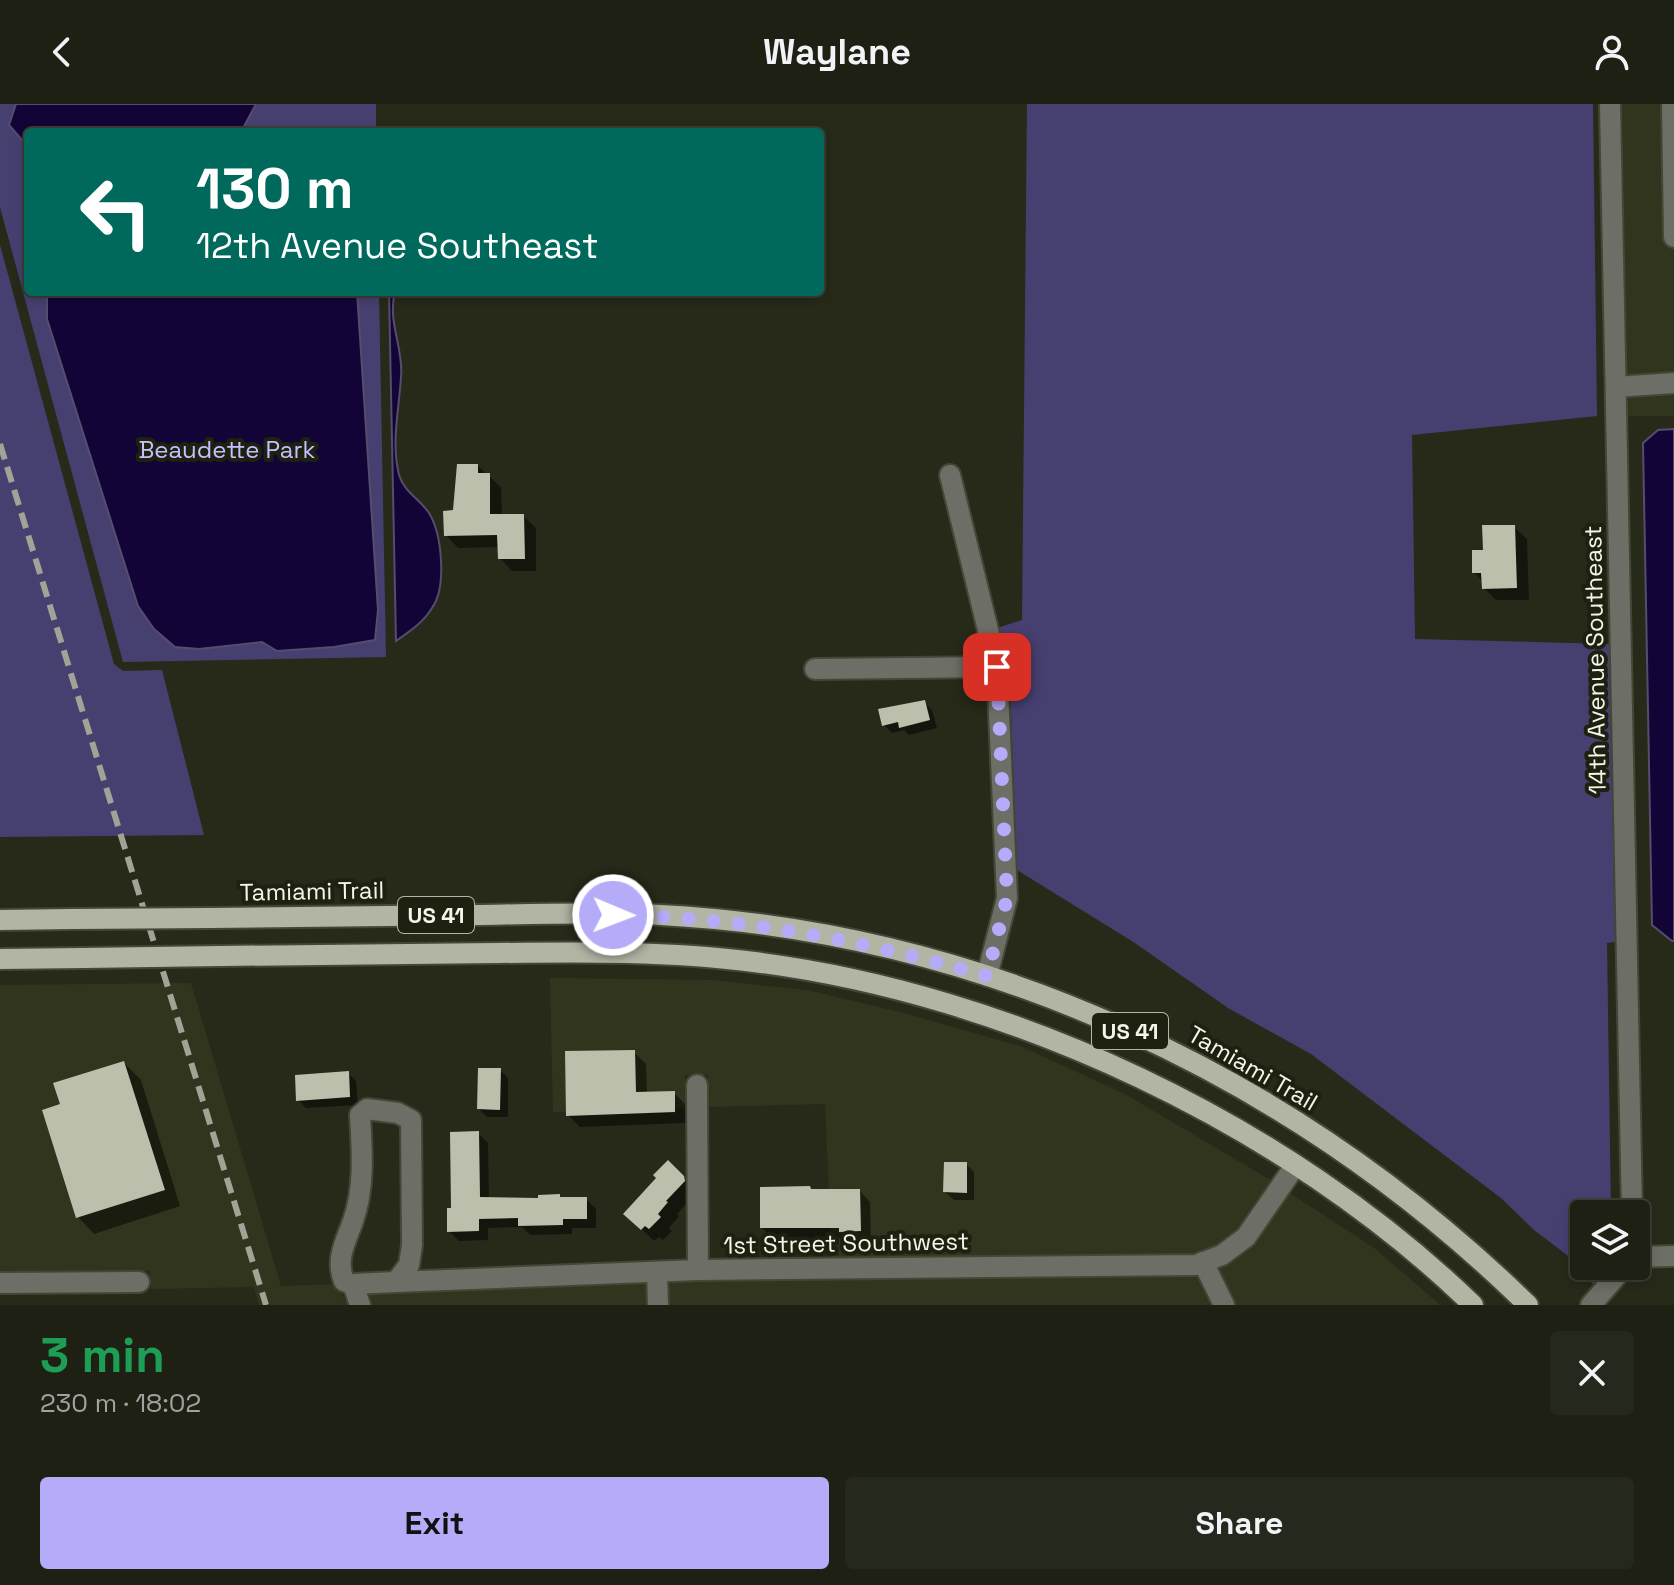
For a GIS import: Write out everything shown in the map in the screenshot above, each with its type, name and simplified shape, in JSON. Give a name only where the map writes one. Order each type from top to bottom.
[{"type":"main road","name":"Tamiami Trail","points":[[0,920],[661,915],[746,923],[905,952],[1065,1002],[1145,1037],[1223,1077],[1372,1171],[1435,1220],[1528,1305]]},
{"type":"main road","name":"US 41","points":[[0,959],[581,952],[753,961],[821,973],[978,1013],[1117,1066],[1192,1104],[1249,1135],[1362,1211],[1406,1245],[1473,1305]]},
{"type":"street","name":"14th Avenue Southeast","points":[[1610,104],[1632,1200]]},
{"type":"street","points":[[1672,104],[1674,237]]},
{"type":"street","points":[[1616,387],[1674,383]]},
{"type":"street","points":[[950,475],[997,667],[1007,898],[987,976]]},
{"type":"street","points":[[815,669],[997,667]]},
{"type":"street","points":[[697,1085],[698,1270]]},
{"type":"street","points":[[360,1305],[353,1284],[344,1281],[339,1261],[360,1198],[360,1115],[367,1109],[398,1113],[411,1120],[412,1245],[409,1265],[396,1282]]},
{"type":"street","name":"1st Street Southwest","points":[[353,1284],[698,1270],[1196,1265],[1222,1255],[1246,1237],[1295,1166]]},
{"type":"street","points":[[1650,1257],[1674,1256]]},
{"type":"street","points":[[1203,1262],[1224,1305]]},
{"type":"street","points":[[657,1272],[658,1305]]},
{"type":"street","points":[[1591,1305],[1613,1280]]},
{"type":"street","points":[[0,1283],[139,1282]]},
{"type":"shaded area","points":[[16,104],[256,104],[243,128],[24,128],[24,142],[9,125]]},
{"type":"shaded area","points":[[1622,104],[1674,104],[1674,416],[1628,416]]},
{"type":"shaded area","name":"Beaudette Park","points":[[47,296],[357,296],[378,610],[375,640],[277,651],[262,642],[199,649],[175,647],[154,629],[138,606],[47,319]]},
{"type":"shaded area","points":[[389,296],[394,296],[393,314],[401,366],[396,438],[399,475],[429,513],[437,534],[441,560],[440,587],[432,608],[396,641]]},
{"type":"shaded area","points":[[1674,429],[1672,941],[1652,925],[1643,443],[1658,430]]},
{"type":"shaded area","points":[[550,978],[713,980],[807,990],[904,1013],[1020,1046],[1125,1094],[1272,1181],[1238,1230],[1216,1246],[1194,1255],[832,1258],[825,1104],[708,1107],[708,1075],[685,1075],[685,1108],[553,1112]]},
{"type":"shaded area","points":[[191,983],[281,1286],[341,1284],[348,1305],[259,1305],[254,1287],[151,1289],[150,1271],[0,1273],[0,985]]},
{"type":"shaded area","points":[[1290,1193],[1377,1250],[1440,1305],[372,1305],[369,1293],[698,1281],[1196,1275],[1227,1265],[1254,1245]]},
{"type":"green space","name":"Beaudette Park","points":[[0,104],[376,104],[376,128],[24,128],[24,296],[0,207]]},
{"type":"green space","points":[[1027,104],[1593,104],[1597,416],[1412,435],[1415,639],[1609,644],[1615,942],[1607,943],[1611,1200],[1570,1200],[1570,1258],[1501,1198],[1311,1054],[1228,1008],[1135,943],[1017,870],[1009,657],[985,657],[985,632],[1022,620]]},
{"type":"green space","points":[[0,245],[114,664],[123,671],[162,670],[204,835],[0,837]]},
{"type":"green space","name":"Beaudette Park","points":[[24,296],[379,296],[386,657],[123,662]]},
{"type":"building","points":[[457,464],[478,464],[478,473],[490,473],[490,514],[524,514],[525,559],[498,559],[497,535],[444,536],[443,511],[453,510]]},
{"type":"building","points":[[1482,525],[1515,525],[1517,588],[1482,589],[1481,573],[1472,573],[1472,550],[1483,550]]},
{"type":"building","points":[[925,700],[930,720],[899,728],[898,722],[882,726],[878,709]]},
{"type":"building","points":[[635,1050],[636,1092],[675,1091],[675,1112],[566,1116],[565,1051]]},
{"type":"building","points":[[124,1061],[165,1190],[76,1218],[42,1110],[60,1104],[53,1083]]},
{"type":"building","points":[[478,1068],[501,1068],[500,1110],[477,1109]]},
{"type":"building","points":[[349,1071],[350,1097],[296,1101],[295,1075]]},
{"type":"building","points":[[479,1131],[480,1197],[538,1198],[538,1195],[560,1194],[560,1197],[587,1197],[587,1219],[563,1219],[563,1225],[518,1226],[518,1218],[479,1219],[479,1231],[447,1232],[447,1208],[451,1208],[450,1132]]},
{"type":"building","points":[[668,1160],[685,1181],[666,1201],[658,1214],[661,1217],[649,1229],[645,1226],[641,1230],[623,1214]]},
{"type":"building","points":[[944,1162],[967,1162],[967,1193],[943,1192]]},
{"type":"building","points":[[810,1186],[811,1189],[860,1189],[861,1231],[760,1228],[760,1187]]},
{"type":"railway","points":[[0,444],[266,1305]]},
{"type":"route","points":[[613,915],[661,915],[746,923],[829,936],[905,952],[987,976],[1007,898],[997,667]]}]
